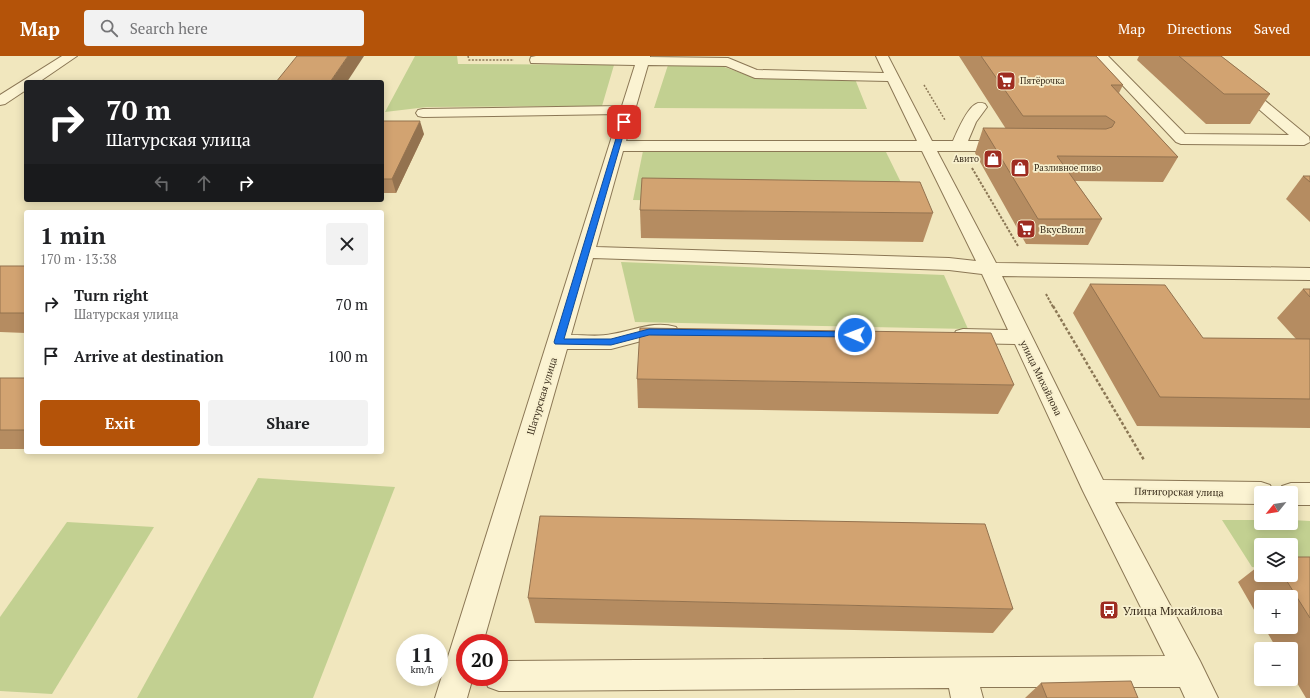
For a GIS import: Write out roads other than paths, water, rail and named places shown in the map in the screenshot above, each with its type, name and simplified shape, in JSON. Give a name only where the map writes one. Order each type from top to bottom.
[{"type":"street","points":[[33,80],[70,56]]},
{"type":"street","name":"улица Михайлова","points":[[882,56],[989,269],[1096,491],[1195,685]]},
{"type":"street","points":[[1101,56],[1181,139],[1304,140],[1203,56]]},
{"type":"street","points":[[536,60],[644,58],[728,62],[755,74],[892,77]]},
{"type":"street","name":"Шатурская улица","points":[[471,634],[644,58]]},
{"type":"street","points":[[0,101],[24,85]]},
{"type":"street","points":[[959,145],[970,122],[980,107]]},
{"type":"street","points":[[423,113],[628,110]]},
{"type":"street","points":[[617,146],[1022,146]]},
{"type":"street","points":[[585,252],[949,264],[989,269],[1310,274]]},
{"type":"street","points":[[558,342],[611,342],[649,332],[689,333]]},
{"type":"street","points":[[942,336],[1022,337]]},
{"type":"street","name":"Пятигорская улица","points":[[1096,491],[1254,493]]},
{"type":"street","points":[[1298,494],[1310,494]]},
{"type":"street","points":[[508,676],[964,685],[1136,671],[1195,685]]},
{"type":"place","name":"Пятёрочка","points":[[1006,81]]},
{"type":"place","name":"Авито","points":[[993,159]]},
{"type":"place","name":"Разливное пиво","points":[[1020,168]]},
{"type":"place","name":"ВкусВилл","points":[[1026,229]]},
{"type":"place","name":"Улица Михайлова","points":[[1109,610]]}]
